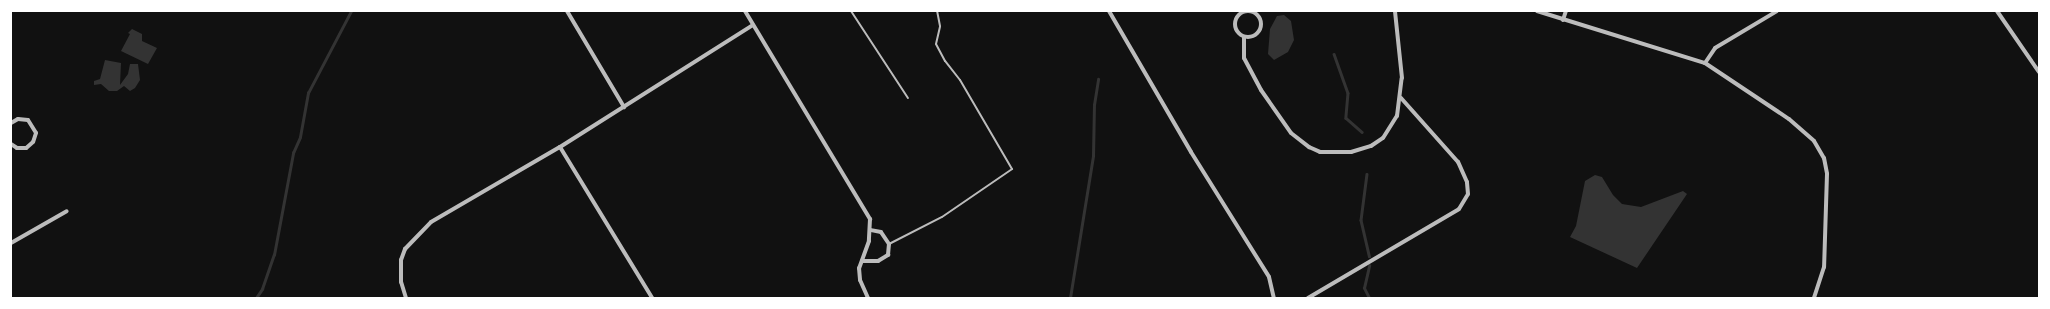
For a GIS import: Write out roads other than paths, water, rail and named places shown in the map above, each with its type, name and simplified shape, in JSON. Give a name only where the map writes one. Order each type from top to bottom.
[{"type":"street","points":[[568,11],[624,107]]},
{"type":"street","points":[[745,11],[859,198],[870,219],[871,230],[859,268],[860,280],[868,298]]},
{"type":"street","points":[[1109,11],[1191,152],[1269,277],[1274,298]]},
{"type":"street","points":[[1244,37],[1244,58],[1261,90],[1291,134],[1309,148],[1334,154],[1351,152],[1370,146],[1383,138],[1391,128],[1397,116],[1401,98],[1402,57],[1395,11]]},
{"type":"street","points":[[1537,11],[1705,63],[1789,119],[1814,141],[1824,158],[1827,174],[1824,267],[1814,298]]},
{"type":"street","points":[[1563,20],[1566,11]]},
{"type":"street","points":[[1705,63],[1715,48],[1777,11]]},
{"type":"street","points":[[1997,11],[2039,72]]},
{"type":"street","points":[[1253,12],[1260,18],[1262,27],[1253,37],[1244,37],[1238,32],[1236,20],[1241,13],[1253,12]]},
{"type":"street","points":[[406,298],[401,282],[401,260],[406,249],[417,234],[431,222],[560,147],[753,25]]},
{"type":"street","points":[[1308,298],[1459,209],[1468,194],[1467,182],[1458,162],[1401,98]]},
{"type":"street","points":[[11,123],[18,119],[28,120],[36,132],[33,142],[26,148],[17,148],[11,144]]},
{"type":"street","points":[[560,147],[652,298]]},
{"type":"street","points":[[11,243],[67,210]]},
{"type":"street","points":[[862,261],[878,261],[888,255],[890,244],[881,232],[871,230]]},
{"type":"lane","points":[[851,11],[908,98]]},
{"type":"lane","points":[[890,244],[942,217],[1012,169],[960,80],[945,61],[936,44],[940,26],[937,11]]},
{"type":"waterway","points":[[256,298],[262,289],[274,255],[293,153],[300,137],[308,93],[351,11]]},
{"type":"waterway","points":[[1334,54],[1348,93],[1346,118],[1362,132]]},
{"type":"waterway","points":[[1070,298],[1093,156],[1094,105],[1098,79]]},
{"type":"waterway","points":[[1367,174],[1361,220],[1369,256]]},
{"type":"waterway","points":[[1369,266],[1364,288],[1369,298]]}]
